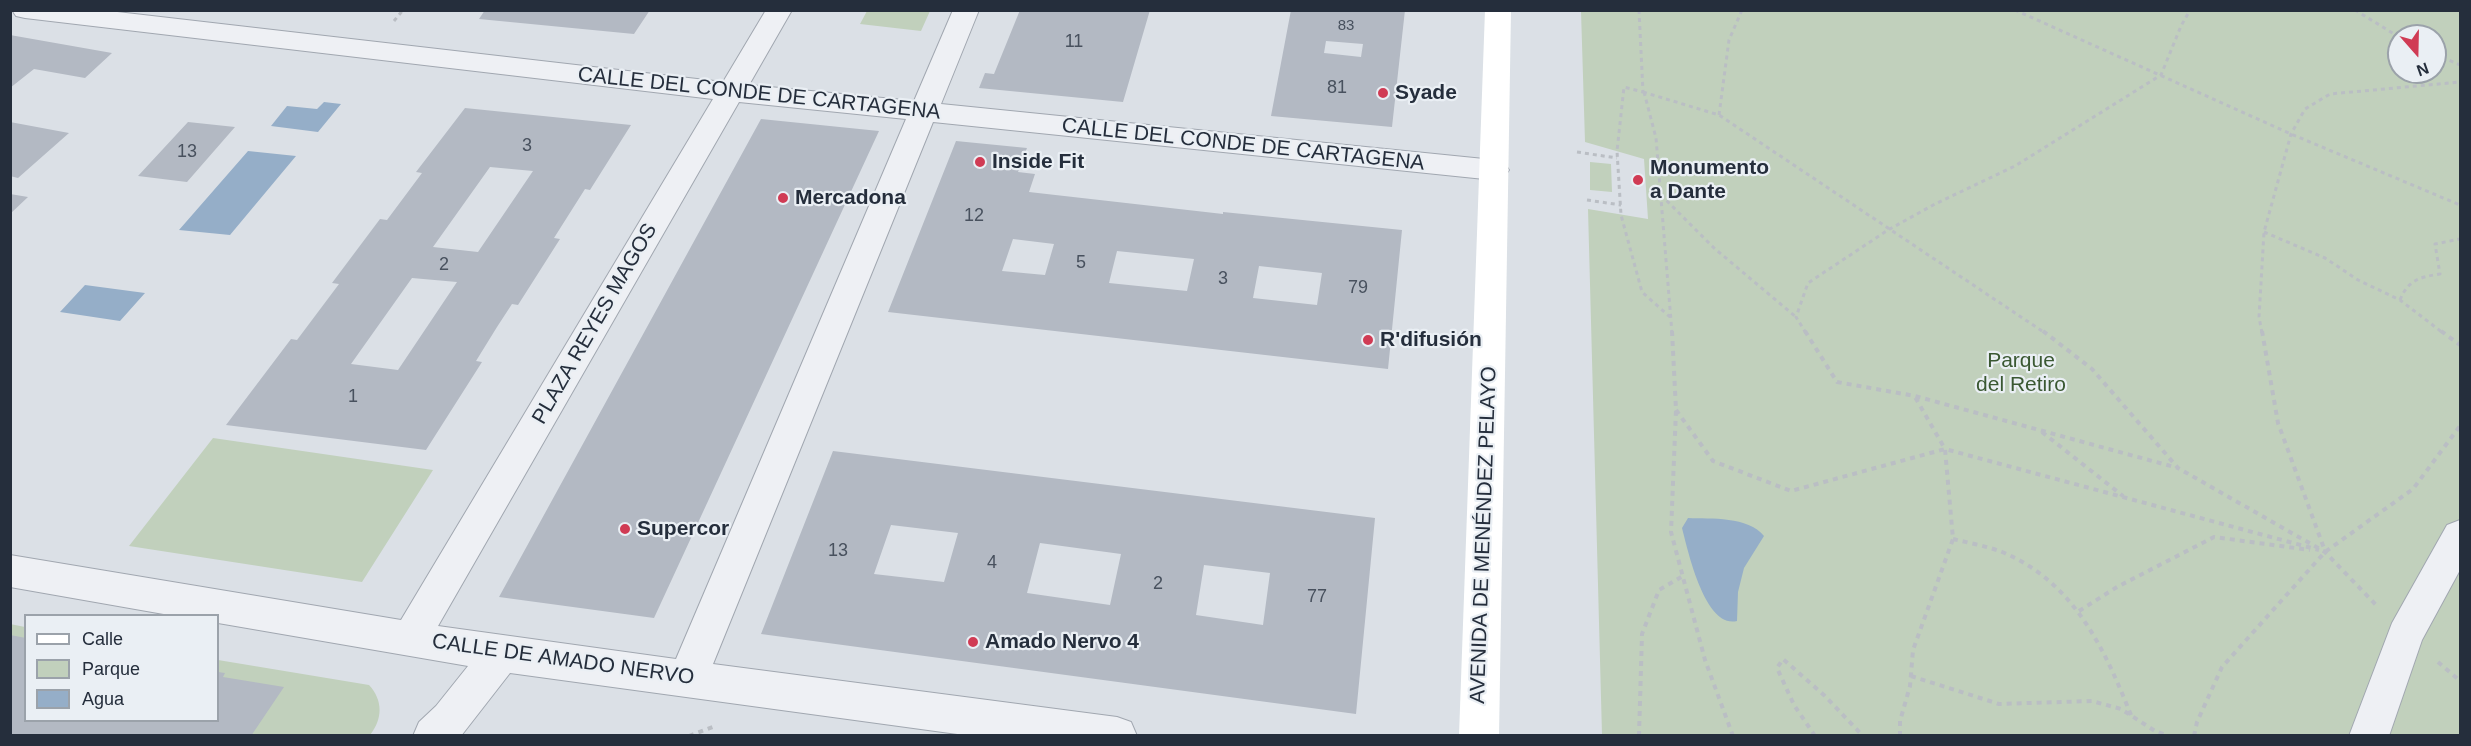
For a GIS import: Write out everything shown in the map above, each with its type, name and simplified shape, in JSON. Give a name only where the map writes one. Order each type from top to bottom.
[{"type":"main road","name":"AVENIDA DE MENÉNDEZ PELAYO","points":[[1479,735],[1498,10]]},
{"type":"street","name":"CALLE DEL CONDE DE CARTAGENA","points":[[26,10],[732,92],[1494,170]]},
{"type":"street","name":"PLAZA REYES MAGOS","points":[[411,638],[779,10]]},
{"type":"street","points":[[687,679],[966,10]]},
{"type":"street","points":[[2368,735],[2405,635],[2460,536]]},
{"type":"street","name":"CALLE DE AMADO NERVO","points":[[10,571],[501,654],[1117,735]]},
{"type":"street","points":[[434,735],[450,719],[501,654]]},
{"type":"path","points":[[1638,10],[1643,92],[1656,138],[1671,318],[1676,410],[1671,532],[1705,660],[1733,735]]},
{"type":"path","points":[[1719,115],[1729,40],[1742,10]]},
{"type":"path","points":[[2015,10],[2291,134],[2460,205]]},
{"type":"path","points":[[1796,317],[1808,283],[1888,230],[1935,204],[2015,166],[2161,75],[2168,64],[2173,43],[2183,19],[2190,10]]},
{"type":"path","points":[[2355,10],[2387,30]]},
{"type":"path","points":[[2325,552],[2278,423],[2259,317],[2264,232],[2291,134],[2305,109],[2330,94],[2460,82]]},
{"type":"path","points":[[1671,318],[1642,292],[1621,215],[1617,158],[1624,87],[1719,115],[2044,332],[2092,369],[2178,468]]},
{"type":"path","points":[[1577,152],[1617,158]]},
{"type":"path","points":[[1660,194],[1714,248],[1796,317],[1837,382],[1915,396],[2178,468],[2325,552]]},
{"type":"path","points":[[1587,200],[1621,205]]},
{"type":"path","points":[[2264,232],[2325,258],[2358,280],[2400,300],[2460,345]]},
{"type":"path","points":[[2400,300],[2404,287],[2417,278],[2440,273],[2435,244],[2460,239]]},
{"type":"path","points":[[1900,735],[1900,721],[1911,676],[1914,650],[1953,539],[1945,449],[1915,396]]},
{"type":"path","points":[[1676,410],[1713,461],[1791,491],[1945,449],[2325,552]]},
{"type":"path","points":[[2194,735],[2197,722],[2222,667],[2325,552],[2413,489],[2460,426]]},
{"type":"path","points":[[2039,430],[2127,498]]},
{"type":"path","points":[[2079,611],[2154,567],[2214,537],[2325,552]]},
{"type":"path","points":[[1953,539],[2009,555],[2060,588],[2093,628],[2112,666],[2132,716]]},
{"type":"path","points":[[1639,735],[1642,634],[1659,590],[1683,576]]},
{"type":"path","points":[[1815,735],[1794,705],[1777,668],[1783,659],[1808,680],[1863,735]]},
{"type":"path","points":[[1911,676],[1999,704],[2092,701],[2121,709],[2155,731],[2169,735]]},
{"type":"path","points":[[689,735],[712,727]]},
{"type":"green space","points":[[867,10],[930,11],[921,31],[860,24]]},
{"type":"green space","name":"Parque del Retiro","points":[[1581,11],[2460,11],[2460,735],[1602,735],[1588,209],[1648,219],[1644,159],[1585,142]]},
{"type":"green space","points":[[1590,162],[1611,164],[1612,192],[1590,190]]},
{"type":"green space","points":[[213,438],[433,470],[362,582],[129,546]]},
{"type":"green space","points":[[10,624],[24,627],[24,722],[219,722],[219,660],[369,685],[377,697],[380,710],[377,723],[370,735],[11,735]]},
{"type":"water","points":[[324,102],[341,104],[318,132],[271,126],[287,106],[317,109]]},
{"type":"water","points":[[248,151],[296,156],[230,235],[179,230]]},
{"type":"water","points":[[85,285],[145,293],[120,321],[60,312]]},
{"type":"water","points":[[1688,518],[1739,522],[1749,525],[1764,536],[1744,568],[1738,592],[1737,621],[1726,620],[1716,613],[1707,601],[1694,570],[1682,528]]},
{"type":"building","points":[[485,10],[650,10],[634,34],[479,19]]},
{"type":"building","points":[[1020,10],[1150,10],[1123,102],[979,88],[985,73],[994,74]]},
{"type":"building","points":[[1291,10],[1405,10],[1392,127],[1271,116]],"holes":[[[1326,41],[1363,44],[1361,57],[1324,53]]]},
{"type":"building","points":[[10,35],[112,53],[85,78],[34,69],[10,88]]},
{"type":"building","points":[[465,108],[631,125],[590,190],[585,189],[554,238],[560,239],[518,305],[512,304],[497,327],[476,361],[482,362],[426,450],[226,425],[291,339],[297,340],[339,284],[332,283],[380,219],[387,220],[422,173],[416,172]],"holes":[[[490,167],[533,171],[478,252],[433,247]],[[412,278],[457,282],[398,370],[351,364]]]},
{"type":"building","points":[[761,119],[879,131],[654,618],[499,597]]},
{"type":"building","points":[[10,122],[69,133],[18,178],[10,176]]},
{"type":"building","points":[[188,122],[235,127],[187,182],[138,176]]},
{"type":"building","points":[[956,141],[1027,148],[1018,172],[1035,174],[1029,192],[1223,214],[1223,212],[1402,230],[1388,369],[888,312]],"holes":[[[1013,239],[1054,244],[1045,275],[1002,271]],[[1117,251],[1194,259],[1187,291],[1109,283]],[[1259,266],[1322,273],[1317,305],[1253,298]]]},
{"type":"building","points":[[10,194],[28,197],[10,214]]},
{"type":"building","points":[[833,451],[1375,518],[1356,714],[761,634]],"holes":[[[891,525],[958,533],[944,582],[874,574]],[[1040,543],[1121,554],[1110,605],[1027,593]],[[1204,565],[1270,573],[1263,625],[1196,615]]]},
{"type":"building","points":[[10,635],[24,638],[24,722],[219,722],[219,672],[225,673],[223,677],[284,687],[251,736],[10,736]]},
{"type":"place","name":"Syade","points":[[1383,93]]},
{"type":"place","name":"Inside Fit","points":[[980,162]]},
{"type":"place","name":"Monumento a Dante","points":[[1638,180]]},
{"type":"place","name":"Mercadona","points":[[783,198]]},
{"type":"place","name":"R'difusión","points":[[1368,340]]},
{"type":"place","name":"Supercor","points":[[625,529]]},
{"type":"place","name":"Amado Nervo 4","points":[[973,642]]}]
